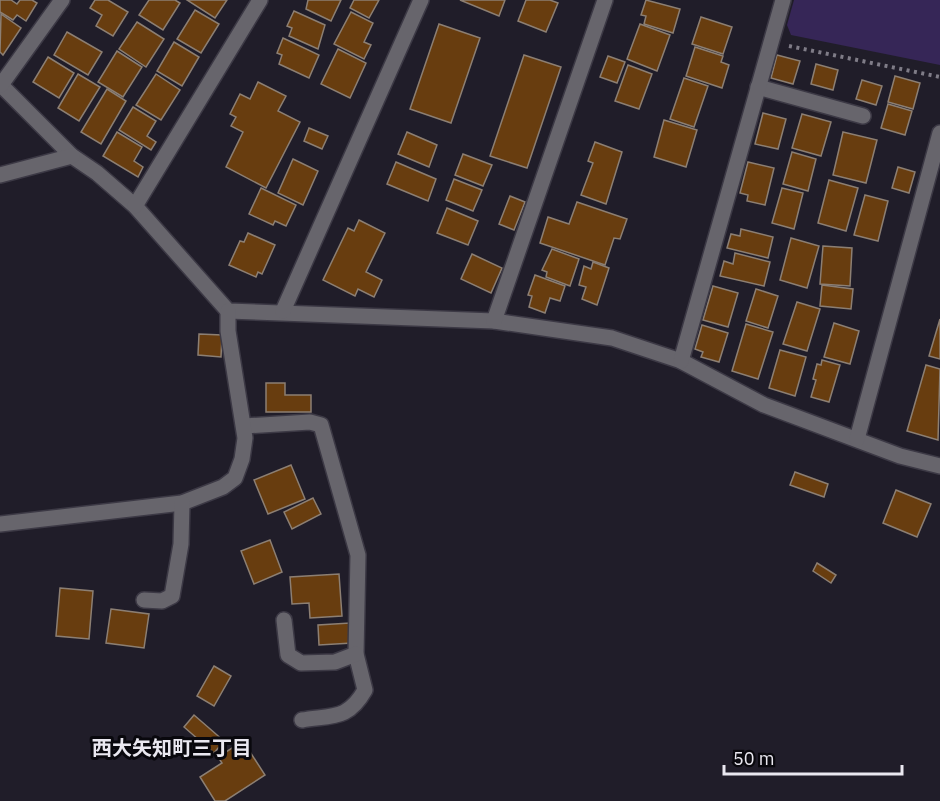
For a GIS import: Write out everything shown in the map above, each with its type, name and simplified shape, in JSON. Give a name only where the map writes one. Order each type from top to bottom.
[{"type":"street","points":[[0,524],[182,504],[223,487],[235,478],[242,459],[244,426],[228,331],[228,311],[135,206],[97,173],[72,156],[1,85],[62,0]]},
{"type":"street","points":[[135,206],[260,0]]},
{"type":"street","points":[[283,311],[421,0]]},
{"type":"street","points":[[494,321],[605,0]]},
{"type":"street","points":[[681,361],[783,0]]},
{"type":"street","points":[[758,87],[863,116]]},
{"type":"street","points":[[857,439],[940,133]]},
{"type":"street","points":[[0,175],[72,156]]},
{"type":"street","points":[[228,311],[283,311],[494,321],[612,338],[681,361],[764,405],[900,456],[940,466]]},
{"type":"street","points":[[244,426],[310,422],[321,425],[358,555],[356,654],[365,690],[357,704],[346,713],[302,720]]},
{"type":"street","points":[[144,600],[162,601],[172,596],[181,544],[182,504]]},
{"type":"street","points":[[284,620],[288,655],[301,663],[335,662],[356,654]]},
{"type":"path","points":[[770,42],[940,77]]},
{"type":"shaded area","points":[[794,0],[940,0],[940,65],[791,35],[787,25]]},
{"type":"building","points":[[0,0],[11,0],[17,4],[20,0],[32,0],[37,3],[26,21],[17,15],[13,20],[0,12]]},
{"type":"building","points":[[95,0],[108,0],[128,12],[113,36],[96,26],[102,15],[90,8]]},
{"type":"building","points":[[149,0],[175,0],[180,3],[163,30],[139,15]]},
{"type":"building","points":[[187,0],[227,0],[215,18]]},
{"type":"building","points":[[308,0],[341,0],[331,21],[306,9]]},
{"type":"building","points":[[354,0],[379,0],[369,18],[350,8]]},
{"type":"building","points":[[460,0],[505,0],[499,16]]},
{"type":"building","points":[[526,0],[550,0],[558,3],[546,32],[518,21]]},
{"type":"building","points":[[646,0],[680,9],[673,33],[644,24],[646,16],[641,15]]},
{"type":"building","points":[[195,10],[219,24],[201,53],[177,39]]},
{"type":"building","points":[[294,11],[325,25],[318,49],[289,36],[292,28],[287,26]]},
{"type":"building","points":[[351,12],[373,23],[364,42],[371,45],[364,59],[334,44]]},
{"type":"building","points":[[1,14],[21,28],[3,55],[0,52]]},
{"type":"building","points":[[701,17],[732,27],[723,54],[692,44]]},
{"type":"building","points":[[137,22],[164,39],[146,67],[119,49]]},
{"type":"building","points":[[439,24],[480,38],[451,123],[410,109]]},
{"type":"building","points":[[640,24],[670,35],[657,71],[627,59]]},
{"type":"building","points":[[67,32],[102,52],[88,75],[54,55]]},
{"type":"building","points":[[283,38],[319,55],[309,78],[279,64],[282,55],[277,53]]},
{"type":"building","points":[[174,42],[199,57],[182,86],[157,71]]},
{"type":"building","points":[[695,47],[723,56],[721,62],[729,65],[722,88],[686,76]]},
{"type":"building","points":[[338,49],[366,63],[350,98],[321,84]]},
{"type":"building","points":[[117,51],[142,67],[123,97],[98,82]]},
{"type":"building","points":[[524,55],[561,67],[527,168],[490,156]]},
{"type":"building","points":[[777,55],[800,61],[793,84],[771,78]]},
{"type":"building","points":[[608,56],[625,62],[617,83],[600,77]]},
{"type":"building","points":[[48,57],[74,73],[59,98],[33,82]]},
{"type":"building","points":[[816,64],[838,70],[833,90],[811,84]]},
{"type":"building","points":[[628,65],[652,74],[639,109],[615,101]]},
{"type":"building","points":[[78,74],[100,87],[79,121],[58,108]]},
{"type":"building","points":[[156,74],[180,90],[161,120],[136,105]]},
{"type":"building","points":[[895,76],[920,83],[913,109],[888,102]]},
{"type":"building","points":[[684,78],[708,86],[694,127],[670,119]]},
{"type":"building","points":[[862,80],[882,86],[876,105],[856,99]]},
{"type":"building","points":[[258,82],[286,96],[278,111],[300,122],[266,188],[226,167],[243,132],[231,126],[236,117],[230,114],[240,94],[250,99]]},
{"type":"building","points":[[107,89],[126,101],[101,144],[81,132]]},
{"type":"building","points":[[888,104],[912,111],[905,135],[881,128]]},
{"type":"building","points":[[133,107],[156,121],[147,136],[156,142],[151,150],[119,130]]},
{"type":"building","points":[[763,113],[786,119],[778,149],[755,144]]},
{"type":"building","points":[[802,114],[831,122],[821,156],[792,148]]},
{"type":"building","points":[[664,120],[697,130],[686,167],[654,157]]},
{"type":"building","points":[[309,128],[328,136],[322,149],[304,141]]},
{"type":"building","points":[[117,132],[142,147],[134,161],[143,167],[138,177],[103,156]]},
{"type":"building","points":[[407,132],[437,145],[429,167],[398,154]]},
{"type":"building","points":[[843,132],[877,140],[866,183],[833,175]]},
{"type":"building","points":[[595,142],[622,152],[606,204],[581,195],[593,163],[588,161]]},
{"type":"building","points":[[792,152],[816,159],[808,191],[783,184]]},
{"type":"building","points":[[463,154],[492,165],[483,186],[455,175]]},
{"type":"building","points":[[293,159],[318,171],[303,205],[278,193]]},
{"type":"building","points":[[396,162],[436,179],[428,201],[387,184]]},
{"type":"building","points":[[748,162],[774,168],[765,205],[747,201],[748,195],[740,193]]},
{"type":"building","points":[[898,167],[915,172],[909,193],[892,188]]},
{"type":"building","points":[[454,179],[482,190],[473,211],[446,200]]},
{"type":"building","points":[[829,180],[858,188],[846,231],[818,223]]},
{"type":"building","points":[[261,188],[296,205],[286,226],[275,221],[273,225],[249,214]]},
{"type":"building","points":[[782,188],[803,193],[794,229],[772,223]]},
{"type":"building","points":[[865,195],[888,201],[878,241],[854,235]]},
{"type":"building","points":[[510,196],[525,202],[514,230],[499,224]]},
{"type":"building","points":[[577,202],[627,219],[620,239],[614,238],[605,265],[540,243],[548,217],[569,224]]},
{"type":"building","points":[[447,208],[478,221],[468,245],[437,233]]},
{"type":"building","points":[[359,220],[385,233],[366,272],[382,280],[374,297],[358,289],[355,296],[323,280],[348,228],[354,231]]},
{"type":"building","points":[[741,229],[773,237],[768,258],[727,248],[731,234],[740,236]]},
{"type":"building","points":[[248,233],[275,245],[262,274],[258,272],[256,277],[229,265],[240,241],[244,242]]},
{"type":"building","points":[[791,238],[819,246],[807,288],[780,280]]},
{"type":"building","points":[[823,246],[852,248],[850,286],[820,284]]},
{"type":"building","points":[[552,249],[579,259],[570,286],[546,277],[547,272],[542,270]]},
{"type":"building","points":[[735,253],[770,262],[764,286],[720,276],[724,261],[733,264]]},
{"type":"building","points":[[472,254],[502,268],[491,293],[461,279]]},
{"type":"building","points":[[593,262],[609,268],[597,305],[582,299],[586,287],[579,285],[584,266],[591,269]]},
{"type":"building","points":[[535,275],[565,286],[560,301],[550,298],[545,313],[529,307],[532,296],[528,295]]},
{"type":"building","points":[[822,285],[853,289],[851,309],[820,306]]},
{"type":"building","points":[[713,286],[738,293],[728,327],[703,320]]},
{"type":"building","points":[[756,289],[778,296],[768,328],[746,321]]},
{"type":"building","points":[[797,302],[820,309],[807,351],[783,344]]},
{"type":"building","points":[[940,319],[940,359],[929,356]]},
{"type":"building","points":[[834,323],[859,331],[850,364],[824,357]]},
{"type":"building","points":[[746,324],[773,332],[758,379],[732,371]]},
{"type":"building","points":[[702,325],[728,333],[719,362],[701,357],[703,352],[695,349]]},
{"type":"building","points":[[199,334],[222,335],[221,357],[198,355]]},
{"type":"building","points":[[780,350],[806,357],[795,396],[769,388]]},
{"type":"building","points":[[822,360],[840,365],[829,402],[811,397],[816,380],[813,379],[817,364],[821,365]]},
{"type":"building","points":[[926,365],[940,369],[938,440],[907,431]]},
{"type":"building","points":[[266,383],[285,383],[285,395],[311,395],[311,412],[266,412]]},
{"type":"building","points":[[291,465],[305,499],[268,514],[254,480]]},
{"type":"building","points":[[795,472],[828,484],[824,497],[790,485]]},
{"type":"building","points":[[896,490],[931,504],[917,537],[883,523]]},
{"type":"building","points":[[313,498],[321,514],[292,529],[284,512]]},
{"type":"building","points":[[270,540],[282,572],[254,584],[241,551]]},
{"type":"building","points":[[817,563],[836,575],[831,583],[813,571]]},
{"type":"building","points":[[339,574],[342,616],[310,618],[309,603],[292,604],[290,577]]},
{"type":"building","points":[[60,588],[93,591],[89,639],[56,636]]},
{"type":"building","points":[[111,609],[149,614],[144,648],[106,643]]},
{"type":"building","points":[[350,623],[352,643],[319,645],[318,625]]},
{"type":"building","points":[[214,666],[231,676],[214,706],[197,696]]},
{"type":"building","points":[[194,715],[224,741],[214,753],[184,727]]},
{"type":"building","points":[[243,741],[265,775],[225,801],[215,801],[200,777],[222,763],[218,757]]},
{"type":"district","name":"西大矢知町三丁目","points":[[172,747]]}]
